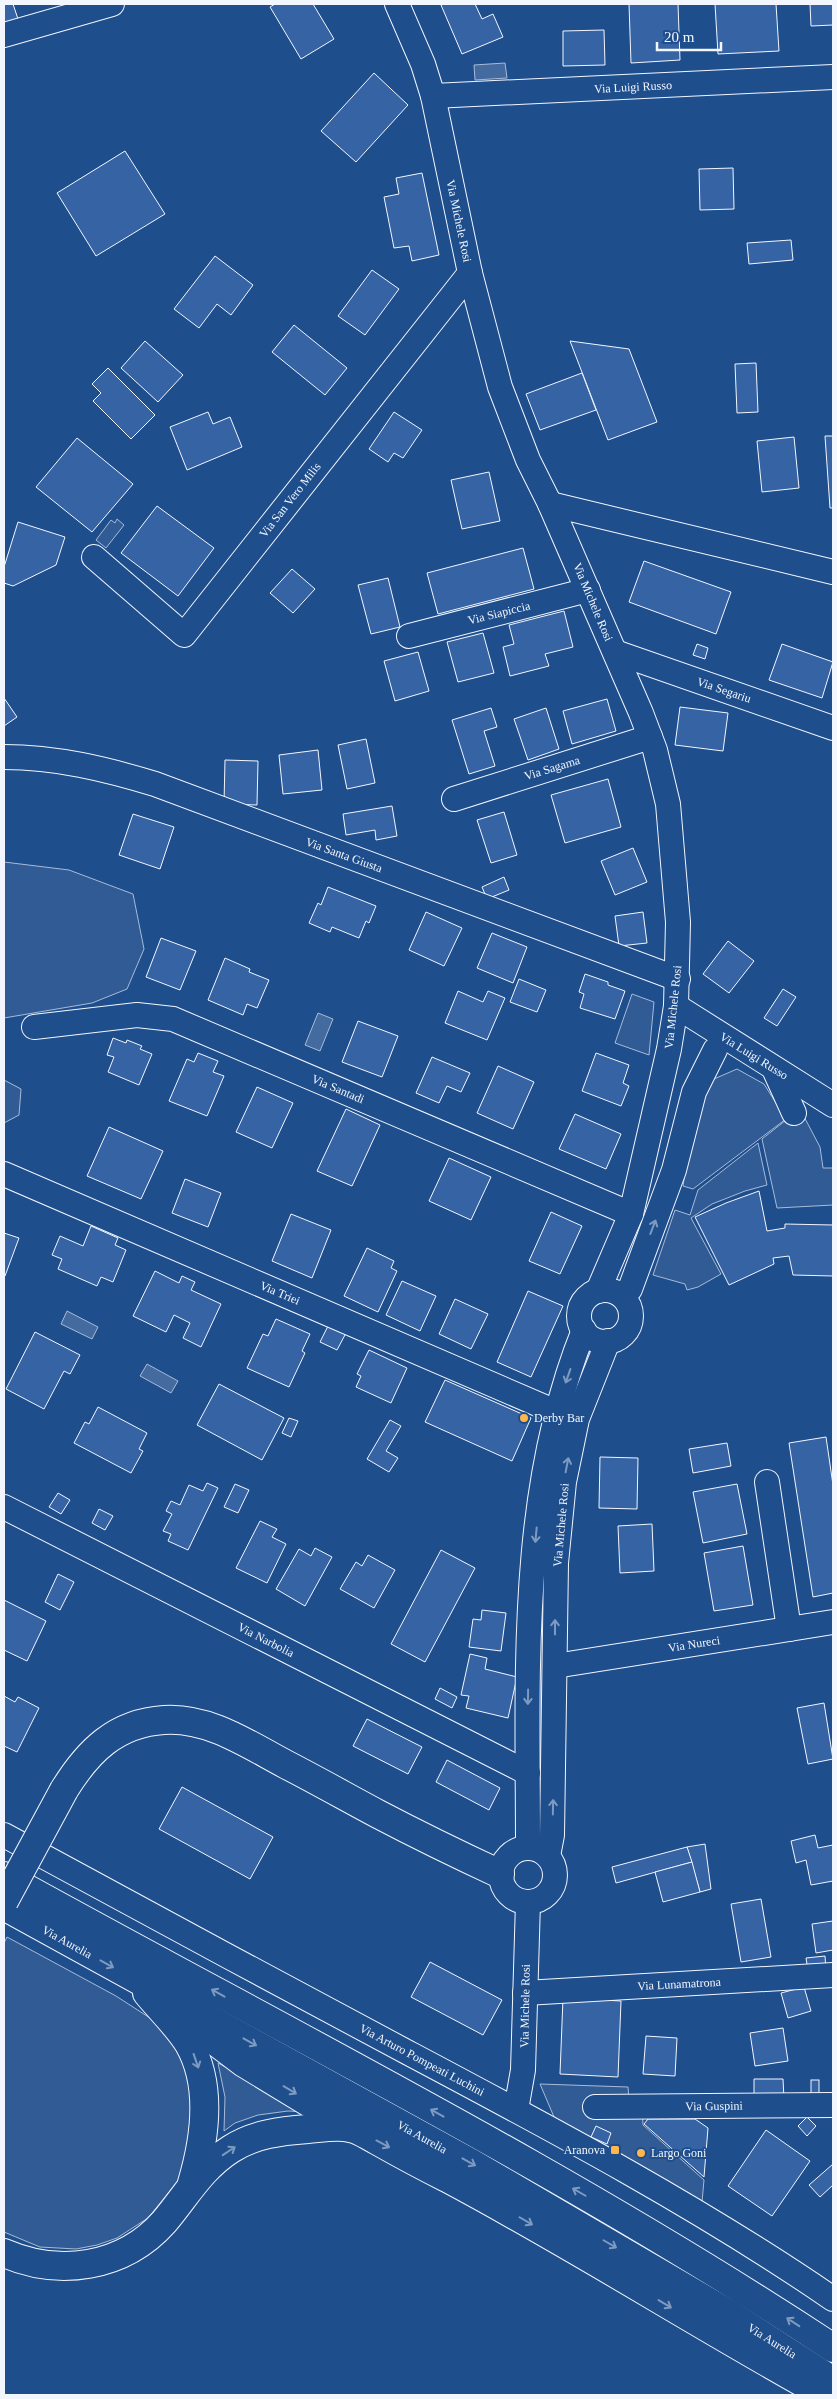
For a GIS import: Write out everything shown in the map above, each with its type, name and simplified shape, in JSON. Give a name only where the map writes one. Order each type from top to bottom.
[{"type":"highway","points":[[4,1902],[64,1790],[93,1750],[118,1732],[156,1721],[180,1720],[195,1722],[232,1736],[422,1838],[500,1874]]},
{"type":"highway","points":[[4,1876],[562,2182],[674,2247],[833,2348]]},
{"type":"highway","name":"Via Aurelia","points":[[4,1906],[136,1981],[473,2164],[718,2308],[833,2381]]},
{"type":"highway","points":[[136,1981],[228,2051],[351,2128],[520,2218],[698,2324],[825,2395]]},
{"type":"highway","points":[[136,1981],[186,2040],[195,2056],[200,2073],[203,2089],[203,2141],[192,2183]]},
{"type":"highway","points":[[4,2253],[32,2262],[59,2267],[84,2266],[116,2256],[152,2235],[177,2206],[192,2183],[221,2156],[254,2138],[294,2130],[351,2128]]},
{"type":"street","points":[[4,35],[112,4]]},
{"type":"street","name":"Via Michele Rosi","points":[[397,4],[417,48],[433,96],[470,273],[500,387],[528,460],[550,504],[615,652],[650,737],[663,777],[671,824],[678,906],[676,1006],[669,1049],[631,1214],[598,1291],[591,1294],[581,1307],[580,1324],[584,1330],[556,1412],[542,1480],[534,1556],[529,1657],[528,1773],[538,1851]]},
{"type":"street","name":"Via Luigi Russo","points":[[433,96],[833,77]]},
{"type":"street","name":"Via San Vero Milis","points":[[94,557],[184,635],[470,273]]},
{"type":"street","points":[[550,504],[833,572]]},
{"type":"street","name":"Via Siapiccia","points":[[409,636],[588,590]]},
{"type":"street","name":"Via Segariu","points":[[615,652],[833,728]]},
{"type":"street","name":"Via Sagama","points":[[454,799],[650,737]]},
{"type":"street","name":"Via Santa Giusta","points":[[4,757],[79,764],[155,784],[678,979]]},
{"type":"street","name":"Via Luigi Russo","points":[[676,1006],[716,1041],[774,1069],[833,1105]]},
{"type":"street","name":"Via Santadi","points":[[34,1027],[137,1014],[173,1019],[631,1214]]},
{"type":"street","points":[[716,1041],[719,1078]]},
{"type":"street","points":[[598,1291],[628,1294],[674,1170],[694,1092],[716,1041]]},
{"type":"street","points":[[774,1069],[794,1113]]},
{"type":"street","name":"Via Triei","points":[[4,1174],[556,1412]]},
{"type":"street","name":"Via Michele Rosi","points":[[538,1851],[552,1836],[556,1563],[564,1482],[577,1419],[608,1341],[622,1335],[628,1329],[632,1315],[628,1294],[632,1276],[631,1214]]},
{"type":"street","points":[[584,1330],[595,1339],[608,1341]]},
{"type":"street","points":[[767,1482],[789,1629]]},
{"type":"street","name":"Via Narbolia","points":[[4,1507],[528,1773]]},
{"type":"street","name":"Via Nureci","points":[[554,1666],[833,1622]]},
{"type":"street","name":"Via Arturo Pompeati Luchini","points":[[4,1835],[516,2110],[673,2197],[787,2261],[833,2298]]},
{"type":"street","points":[[538,1851],[553,1863],[555,1881],[545,1896],[528,1902],[519,1900],[506,1891],[500,1874],[502,1866],[512,1852],[538,1851]]},
{"type":"street","name":"Via Michele Rosi","points":[[516,2110],[523,2070],[528,1902]]},
{"type":"street","name":"Via Lunamatrona","points":[[525,1993],[833,1975]]},
{"type":"street","name":"Via Guspini","points":[[595,2108],[833,2105]]},
{"type":"shaded area","points":[[505,63],[507,78],[475,80],[474,65]]},
{"type":"shaded area","points":[[117,519],[124,525],[106,548],[96,540],[111,520],[115,523]]},
{"type":"shaded area","points":[[4,862],[69,870],[133,894],[144,949],[127,989],[92,1003],[4,1018]]},
{"type":"shaded area","points":[[632,994],[654,1002],[649,1055],[615,1043]]},
{"type":"shaded area","points":[[318,1013],[333,1019],[320,1051],[305,1045]]},
{"type":"shaded area","points":[[737,1069],[764,1084],[786,1119],[693,1189],[683,1186],[696,1102],[707,1082]]},
{"type":"shaded area","points":[[4,1080],[21,1089],[19,1115],[4,1123]]},
{"type":"shaded area","points":[[800,1109],[820,1147],[823,1168],[833,1168],[833,1205],[777,1208],[762,1139]]},
{"type":"shaded area","points":[[758,1143],[767,1185],[745,1191],[712,1204],[691,1218],[721,1274],[698,1287],[687,1290],[685,1284],[653,1275],[675,1210],[690,1215],[698,1190]]},
{"type":"shaded area","points":[[67,1311],[98,1327],[92,1339],[61,1324]]},
{"type":"shaded area","points":[[147,1364],[178,1381],[171,1393],[140,1376]]},
{"type":"shaded area","points":[[7,1937],[116,1996],[150,2018],[191,2059],[194,2151],[178,2181],[148,2218],[117,2238],[97,2245],[76,2249],[40,2247],[4,2232],[4,1943]]},
{"type":"shaded area","points":[[218,2063],[308,2112],[288,2111],[258,2115],[235,2123],[224,2131],[225,2097]]},
{"type":"shaded area","name":"Largo Goni","points":[[540,2084],[628,2087],[629,2100],[642,2101],[643,2125],[704,2180],[702,2202],[557,2124]]},
{"type":"building","points":[[4,4],[13,4],[19,22],[4,26]]},
{"type":"building","points":[[275,4],[313,4],[334,39],[301,59],[270,7]]},
{"type":"building","points":[[475,4],[482,19],[493,14],[503,37],[462,54],[441,5]]},
{"type":"building","points":[[629,4],[678,4],[680,60],[631,63]]},
{"type":"building","points":[[715,4],[776,4],[779,51],[718,54]]},
{"type":"building","points":[[810,4],[833,4],[833,25],[811,26]]},
{"type":"building","points":[[604,30],[605,65],[563,66],[563,31]]},
{"type":"building","points":[[374,73],[408,105],[356,162],[321,131]]},
{"type":"building","points":[[125,151],[165,214],[96,256],[57,193]]},
{"type":"building","points":[[733,168],[734,209],[700,210],[699,169]]},
{"type":"building","points":[[422,173],[439,255],[412,261],[409,246],[394,248],[384,197],[399,194],[396,178]]},
{"type":"building","points":[[791,240],[793,260],[749,264],[747,243]]},
{"type":"building","points":[[215,256],[253,285],[231,315],[217,304],[199,328],[174,309]]},
{"type":"building","points":[[372,270],[399,289],[365,335],[338,316]]},
{"type":"building","points":[[294,325],[347,368],[325,395],[272,352]]},
{"type":"building","points":[[145,341],[183,375],[158,402],[121,368]]},
{"type":"building","points":[[570,341],[629,349],[657,422],[608,440]]},
{"type":"building","points":[[756,363],[758,412],[737,413],[735,364]]},
{"type":"building","points":[[108,368],[155,415],[131,439],[93,401],[101,393],[92,384]]},
{"type":"building","points":[[582,373],[596,410],[540,430],[526,394]]},
{"type":"building","points":[[208,412],[213,424],[230,417],[242,447],[187,470],[170,427]]},
{"type":"building","points":[[394,412],[422,430],[403,458],[394,453],[388,462],[369,449]]},
{"type":"building","points":[[825,436],[833,436],[833,508],[830,508]]},
{"type":"building","points":[[794,437],[799,488],[762,492],[757,441]]},
{"type":"building","points":[[77,438],[133,484],[92,532],[36,487]]},
{"type":"building","points":[[489,472],[500,521],[462,529],[451,480]]},
{"type":"building","points":[[157,506],[214,548],[178,596],[121,553]]},
{"type":"building","points":[[18,522],[65,537],[56,565],[13,586],[4,583],[4,567]]},
{"type":"building","points":[[523,548],[534,589],[438,614],[427,573]]},
{"type":"building","points":[[644,561],[731,592],[716,634],[629,602]]},
{"type":"building","points":[[292,569],[315,589],[293,613],[270,593]]},
{"type":"building","points":[[388,578],[400,627],[371,634],[358,585]]},
{"type":"building","points":[[564,611],[573,647],[545,654],[549,666],[510,676],[503,647],[514,644],[509,625]]},
{"type":"building","points":[[483,633],[494,673],[458,682],[447,642]]},
{"type":"building","points":[[697,644],[708,648],[705,659],[693,655]]},
{"type":"building","points":[[782,644],[833,662],[822,698],[769,680]]},
{"type":"building","points":[[418,652],[429,691],[395,701],[384,661]]},
{"type":"building","points":[[4,698],[17,717],[4,726]]},
{"type":"building","points":[[607,699],[616,731],[572,744],[563,711]]},
{"type":"building","points":[[680,707],[728,713],[723,751],[675,745]]},
{"type":"building","points":[[491,708],[497,727],[484,731],[495,766],[469,774],[452,720]]},
{"type":"building","points":[[546,708],[559,749],[528,760],[514,719]]},
{"type":"building","points":[[366,739],[375,783],[347,789],[338,745]]},
{"type":"building","points":[[318,750],[322,790],[283,794],[279,755]]},
{"type":"building","points":[[225,760],[258,761],[257,805],[224,804]]},
{"type":"building","points":[[608,779],[621,827],[565,843],[551,795]]},
{"type":"building","points":[[392,806],[397,836],[376,840],[375,830],[346,835],[343,814]]},
{"type":"building","points":[[504,812],[517,855],[491,863],[477,820]]},
{"type":"building","points":[[133,814],[174,827],[160,869],[119,855]]},
{"type":"building","points":[[633,848],[647,882],[615,895],[601,861]]},
{"type":"building","points":[[504,877],[509,890],[487,899],[482,887]]},
{"type":"building","points":[[328,887],[376,906],[369,923],[366,921],[359,938],[332,927],[330,932],[309,923],[318,903],[321,905]]},
{"type":"building","points":[[426,912],[462,928],[444,966],[409,950]]},
{"type":"building","points":[[643,912],[647,943],[619,946],[615,916]]},
{"type":"building","points":[[492,933],[527,947],[513,983],[477,968]]},
{"type":"building","points":[[161,938],[196,951],[180,990],[146,977]]},
{"type":"building","points":[[728,941],[754,961],[729,993],[703,974]]},
{"type":"building","points":[[225,958],[250,969],[249,972],[269,980],[257,1008],[247,1004],[243,1015],[208,1000]]},
{"type":"building","points":[[585,974],[608,982],[608,985],[625,991],[615,1019],[580,1008],[584,994],[579,992]]},
{"type":"building","points":[[519,979],[546,990],[537,1012],[510,1002]]},
{"type":"building","points":[[783,989],[796,997],[777,1026],[764,1018]]},
{"type":"building","points":[[458,991],[483,1002],[488,991],[505,998],[487,1040],[445,1023]]},
{"type":"building","points":[[358,1021],[398,1036],[382,1077],[342,1062]]},
{"type":"building","points":[[113,1038],[126,1043],[127,1040],[142,1046],[140,1049],[152,1054],[139,1085],[108,1072],[114,1057],[107,1055]]},
{"type":"building","points":[[198,1053],[218,1061],[213,1072],[224,1076],[207,1116],[169,1101],[187,1059],[194,1062]]},
{"type":"building","points":[[596,1053],[629,1065],[623,1083],[629,1086],[621,1106],[582,1091]]},
{"type":"building","points":[[432,1057],[470,1073],[461,1092],[447,1086],[439,1103],[416,1093]]},
{"type":"building","points":[[498,1066],[534,1082],[513,1129],[477,1113]]},
{"type":"building","points":[[257,1087],[293,1103],[272,1148],[236,1132]]},
{"type":"building","points":[[346,1109],[380,1125],[352,1186],[317,1171]]},
{"type":"building","points":[[575,1114],[621,1134],[606,1169],[559,1149]]},
{"type":"building","points":[[109,1127],[163,1151],[141,1199],[87,1176]]},
{"type":"building","points":[[449,1158],[491,1177],[471,1220],[429,1201]]},
{"type":"building","points":[[185,1179],[221,1193],[208,1227],[172,1213]]},
{"type":"building","points":[[759,1191],[767,1231],[785,1228],[785,1224],[833,1225],[833,1276],[793,1275],[789,1256],[773,1258],[774,1264],[729,1285],[695,1217]]},
{"type":"building","points":[[551,1212],[582,1226],[560,1274],[529,1261]]},
{"type":"building","points":[[291,1214],[331,1230],[312,1278],[272,1261]]},
{"type":"building","points":[[91,1226],[118,1238],[115,1245],[126,1250],[113,1282],[101,1277],[97,1286],[58,1269],[62,1259],[52,1255],[60,1236],[83,1246]]},
{"type":"building","points":[[4,1233],[19,1238],[5,1276],[4,1275]]},
{"type":"building","points":[[367,1248],[394,1261],[391,1268],[397,1271],[378,1312],[344,1296]]},
{"type":"building","points":[[155,1271],[179,1283],[182,1276],[195,1282],[191,1290],[221,1304],[201,1347],[183,1338],[190,1323],[174,1315],[166,1332],[133,1316]]},
{"type":"building","points":[[402,1281],[436,1296],[420,1331],[386,1315]]},
{"type":"building","points":[[528,1291],[563,1306],[531,1377],[497,1362]]},
{"type":"building","points":[[455,1299],[488,1314],[471,1349],[439,1334]]},
{"type":"building","points":[[276,1319],[310,1334],[302,1351],[305,1353],[289,1387],[247,1368],[263,1334],[268,1336]]},
{"type":"building","points":[[329,1324],[346,1333],[337,1350],[320,1342]]},
{"type":"building","points":[[35,1332],[80,1355],[70,1374],[64,1371],[44,1409],[6,1389]]},
{"type":"building","points":[[369,1350],[407,1368],[391,1403],[356,1387],[361,1376],[357,1374]]},
{"type":"building","points":[[445,1380],[531,1418],[512,1461],[425,1422]]},
{"type":"building","points":[[219,1384],[284,1418],[262,1460],[197,1425]]},
{"type":"building","points":[[98,1407],[147,1433],[139,1449],[143,1451],[131,1473],[74,1443],[85,1422],[89,1424]]},
{"type":"building","points":[[289,1418],[298,1421],[291,1437],[282,1433]]},
{"type":"building","points":[[390,1420],[401,1426],[386,1451],[398,1458],[389,1472],[367,1459]]},
{"type":"building","points":[[826,1437],[833,1485],[833,1593],[813,1597],[789,1443]]},
{"type":"building","points":[[727,1443],[731,1466],[693,1473],[689,1449]]},
{"type":"building","points":[[600,1457],[638,1458],[637,1509],[599,1508]]},
{"type":"building","points":[[207,1483],[218,1488],[188,1550],[168,1541],[171,1534],[163,1531],[172,1514],[166,1511],[171,1501],[180,1505],[189,1485],[203,1491]]},
{"type":"building","points":[[235,1484],[249,1490],[238,1513],[224,1507]]},
{"type":"building","points":[[737,1484],[747,1534],[703,1543],[693,1492]]},
{"type":"building","points":[[58,1493],[70,1500],[61,1514],[49,1507]]},
{"type":"building","points":[[99,1509],[113,1516],[105,1530],[92,1523]]},
{"type":"building","points":[[260,1521],[277,1529],[272,1537],[286,1544],[267,1583],[236,1568]]},
{"type":"building","points":[[652,1524],[654,1571],[620,1573],[618,1526]]},
{"type":"building","points":[[743,1546],[753,1605],[714,1611],[704,1553]]},
{"type":"building","points":[[315,1548],[332,1557],[305,1606],[276,1589],[299,1549],[311,1556]]},
{"type":"building","points":[[441,1550],[475,1568],[425,1662],[391,1644]]},
{"type":"building","points":[[368,1555],[395,1570],[374,1608],[340,1589],[356,1562],[362,1566]]},
{"type":"building","points":[[58,1574],[74,1582],[60,1610],[45,1602]]},
{"type":"building","points":[[4,1600],[46,1621],[27,1661],[4,1650]]},
{"type":"building","points":[[482,1610],[506,1613],[501,1651],[469,1647],[473,1619],[481,1620]]},
{"type":"building","points":[[470,1654],[487,1658],[485,1669],[517,1677],[508,1718],[466,1708],[469,1696],[461,1695]]},
{"type":"building","points":[[440,1688],[457,1697],[452,1708],[435,1699]]},
{"type":"building","points":[[4,1696],[15,1702],[18,1697],[39,1708],[17,1752],[4,1746]]},
{"type":"building","points":[[824,1703],[833,1759],[808,1764],[797,1708]]},
{"type":"building","points":[[367,1719],[422,1747],[408,1774],[353,1746]]},
{"type":"building","points":[[447,1760],[500,1788],[489,1810],[436,1782]]},
{"type":"building","points":[[182,1787],[273,1837],[250,1879],[159,1829]]},
{"type":"building","points":[[815,1835],[818,1848],[833,1845],[833,1881],[811,1885],[806,1860],[796,1863],[791,1841]]},
{"type":"building","points":[[705,1844],[711,1889],[700,1892],[687,1847]]},
{"type":"building","points":[[687,1847],[692,1862],[616,1883],[612,1867]]},
{"type":"building","points":[[692,1862],[700,1892],[663,1902],[655,1872]]},
{"type":"building","points":[[761,1899],[771,1957],[741,1962],[731,1904]]},
{"type":"building","points":[[833,1921],[833,1950],[816,1953],[812,1924]]},
{"type":"building","points":[[825,1956],[826,1970],[808,1971],[806,1958]]},
{"type":"building","points":[[430,1962],[502,2000],[483,2035],[411,1997]]},
{"type":"building","points":[[804,1987],[811,2011],[788,2018],[781,1993]]},
{"type":"building","points":[[563,1998],[621,2001],[618,2077],[560,2074]]},
{"type":"building","points":[[783,2028],[788,2061],[755,2066],[750,2033]]},
{"type":"building","points":[[646,2036],[677,2038],[675,2076],[643,2074]]},
{"type":"building","points":[[754,2079],[783,2079],[784,2099],[754,2099]]},
{"type":"building","points":[[811,2080],[819,2080],[819,2097],[811,2097]]},
{"type":"building","points":[[807,2117],[816,2126],[807,2136],[798,2126]]},
{"type":"building","points":[[648,2119],[695,2119],[708,2128],[704,2177],[644,2124]]},
{"type":"building","points":[[596,2126],[611,2133],[607,2144],[591,2137]]},
{"type":"building","points":[[766,2130],[810,2161],[772,2216],[728,2186]]},
{"type":"building","points":[[833,2164],[833,2185],[820,2197],[809,2185]]},
{"type":"place","name":"Derby Bar","points":[[524,1418]]},
{"type":"place","name":"Aranova","points":[[615,2150]]},
{"type":"place","name":"Largo Goni","points":[[641,2153]]}]
